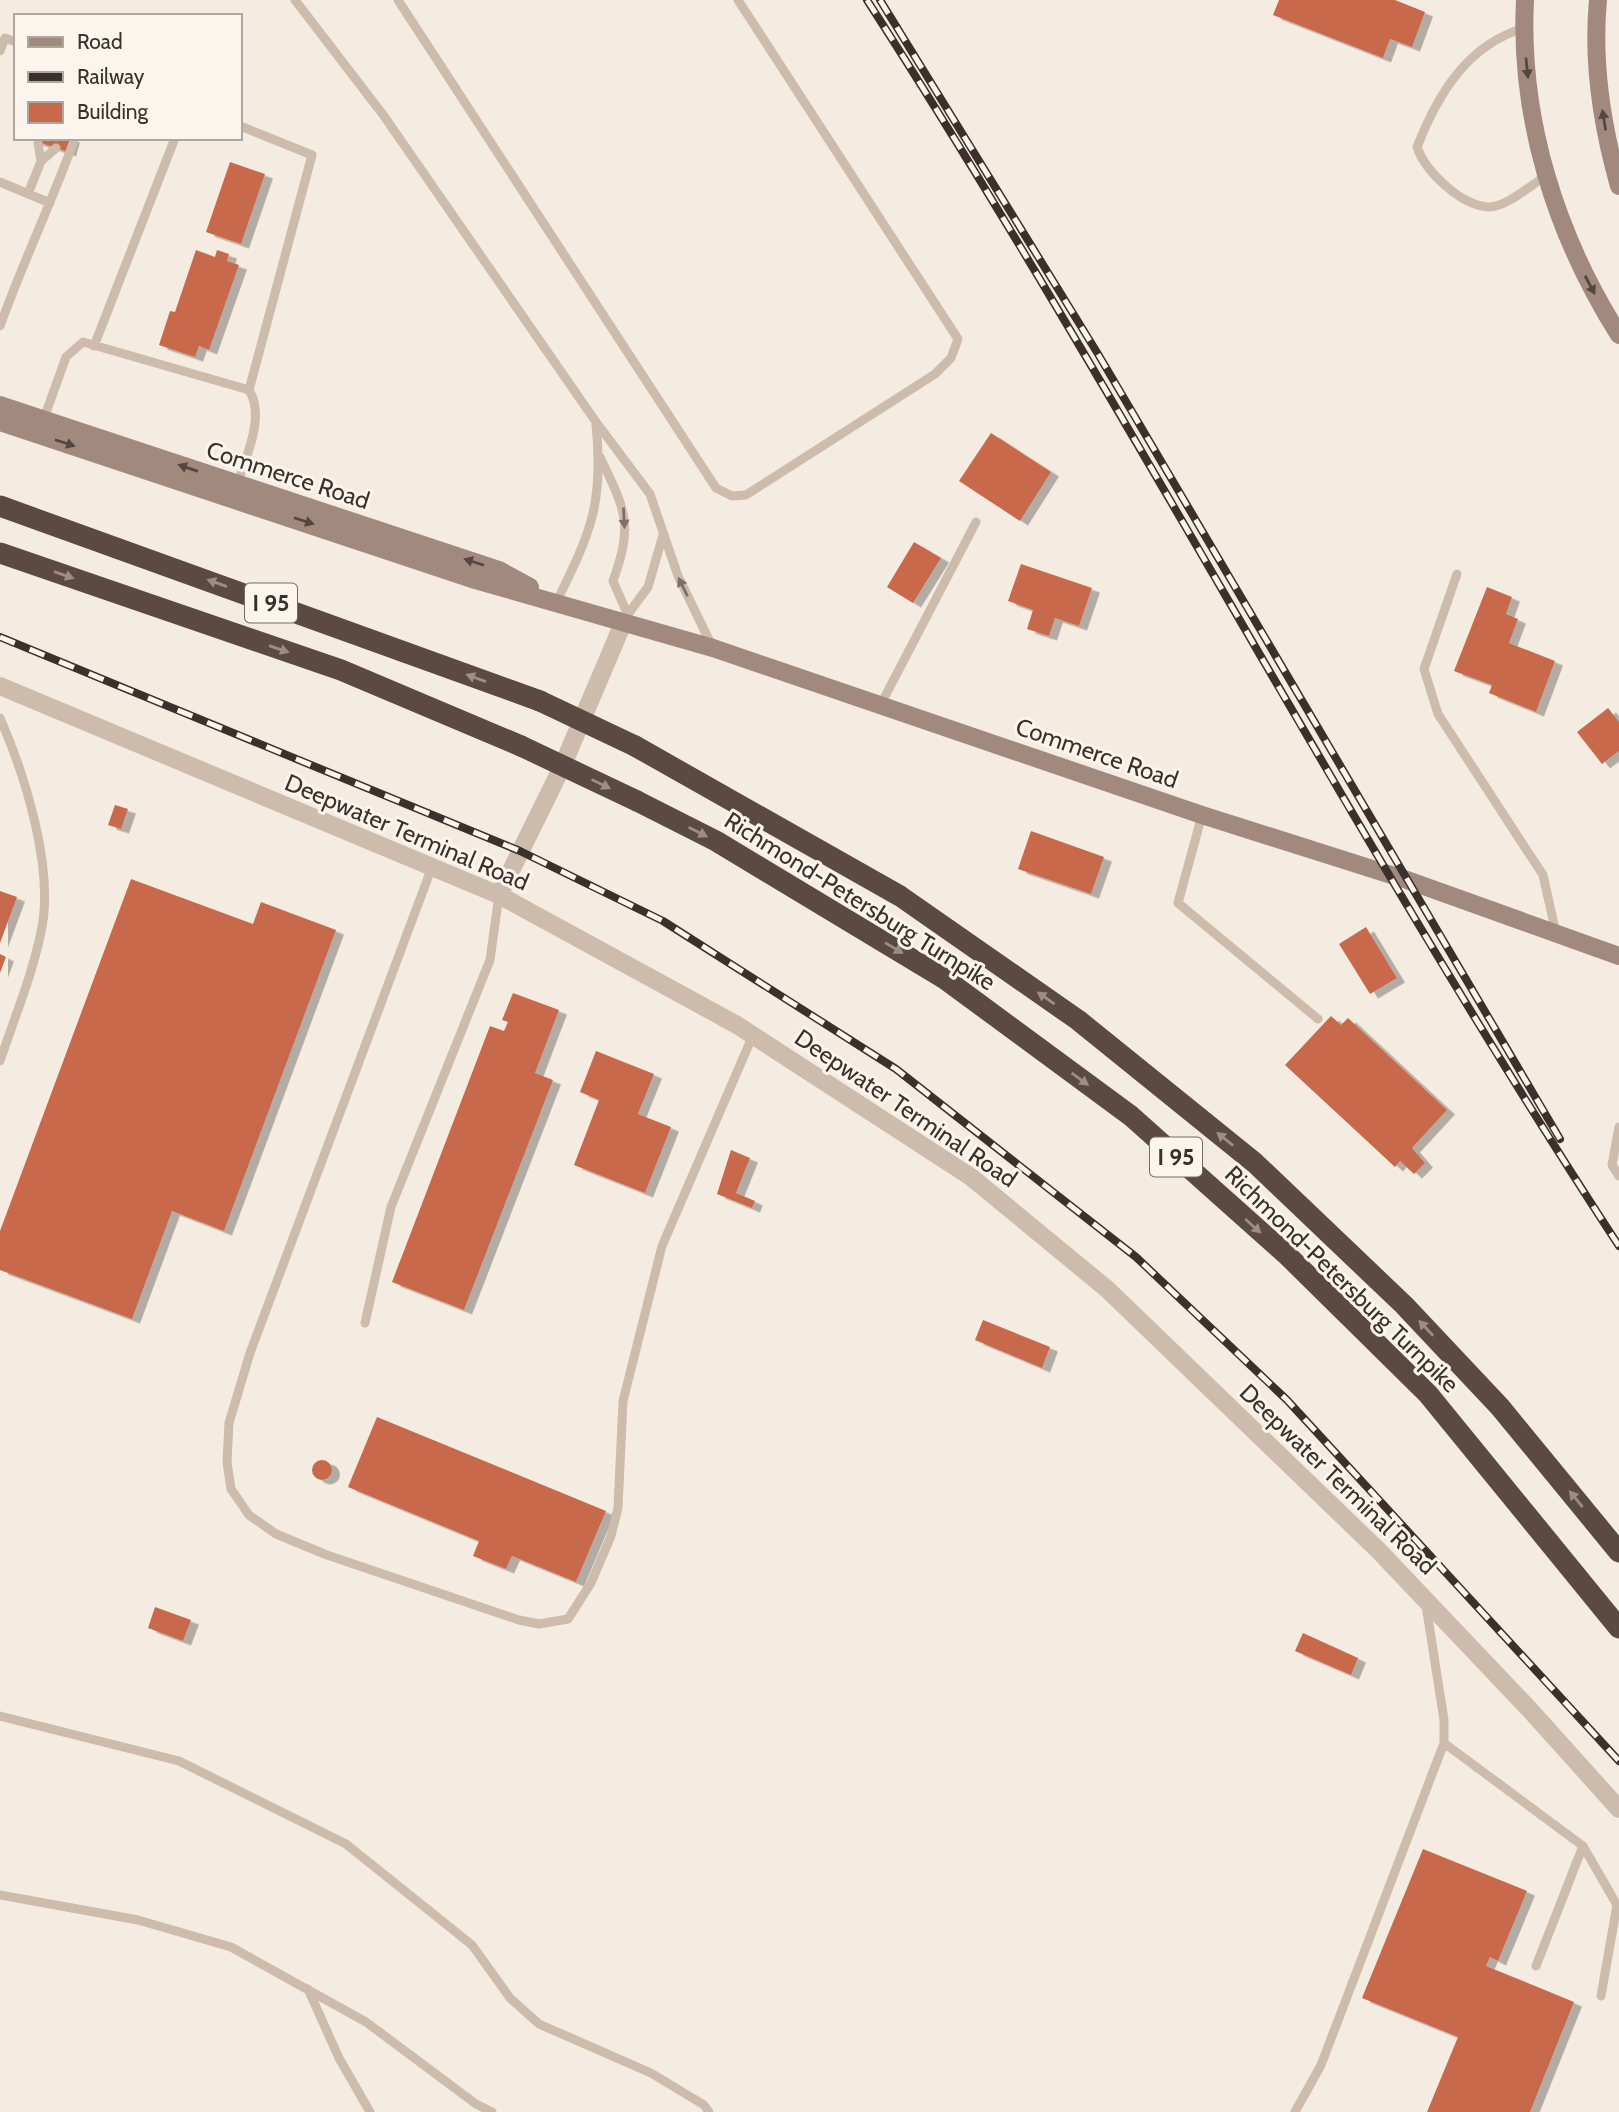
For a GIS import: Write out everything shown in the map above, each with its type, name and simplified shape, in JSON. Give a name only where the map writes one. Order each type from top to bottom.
[{"type":"highway","name":"Richmond-Petersburg Turnpike","points":[[0,506],[540,701],[635,746],[900,896],[1078,1020],[1255,1163],[1404,1306],[1500,1407],[1619,1552]]},
{"type":"highway","name":"Richmond-Petersburg Turnpike","points":[[0,553],[341,670],[521,746],[716,841],[945,979],[1130,1116],[1288,1256],[1428,1394],[1619,1628]]},
{"type":"main road","points":[[1525,0],[1524,28],[1534,122],[1546,175],[1581,268],[1619,335]]},
{"type":"main road","points":[[1598,0],[1598,80],[1610,154],[1619,186]]},
{"type":"main road","name":"Commerce Road","points":[[0,405],[41,427],[235,491],[472,579],[626,617],[1202,815],[1407,880],[1619,956]]},
{"type":"main road","name":"Commerce Road","points":[[0,422],[41,427]]},
{"type":"street","points":[[499,895],[562,766],[626,617]]},
{"type":"street","name":"Deepwater Terminal Road","points":[[0,686],[499,895],[753,1035],[971,1177],[1107,1289],[1425,1599],[1619,1809]]},
{"type":"lane","points":[[295,0],[384,116],[596,422],[650,494],[678,576],[713,648]]},
{"type":"lane","points":[[398,0],[716,488],[732,496],[746,495],[935,374],[951,358],[958,339],[738,0]]},
{"type":"lane","points":[[1524,28],[1499,35],[1475,52],[1430,113],[1417,147],[1422,164],[1439,181],[1470,200],[1490,207],[1505,202],[1546,175]]},
{"type":"lane","points":[[0,51],[3,35]]},
{"type":"lane","points":[[242,127],[312,155],[249,390]]},
{"type":"lane","points":[[0,326],[27,250],[50,203],[74,140]]},
{"type":"lane","points":[[93,345],[174,140]]},
{"type":"lane","points":[[38,143],[41,161]]},
{"type":"lane","points":[[28,194],[41,161],[56,148]]},
{"type":"lane","points":[[0,182],[50,203]]},
{"type":"lane","points":[[41,427],[66,357],[83,342],[249,390],[256,401],[256,417],[235,491]]},
{"type":"lane","points":[[557,601],[586,542],[596,512],[599,456],[596,422]]},
{"type":"lane","points":[[599,456],[626,512],[623,554],[613,581],[626,617]]},
{"type":"lane","points":[[881,704],[976,522]]},
{"type":"lane","points":[[626,617],[648,587],[663,534]]},
{"type":"lane","points":[[1457,575],[1424,669],[1438,714],[1543,875],[1556,933]]},
{"type":"lane","points":[[0,718],[27,792],[43,883],[42,930],[0,1060]]},
{"type":"lane","points":[[1202,815],[1178,903],[1318,1018]]},
{"type":"lane","points":[[432,867],[250,1353],[229,1423],[227,1462],[231,1489],[249,1515],[276,1534],[327,1555],[519,1620],[539,1624],[568,1619],[591,1583],[611,1535],[618,1508],[623,1401],[662,1245],[753,1035]]},
{"type":"lane","points":[[365,1323],[391,1207],[490,960],[499,895]]},
{"type":"lane","points":[[1619,1127],[1612,1165],[1619,1176]]},
{"type":"lane","points":[[1295,2112],[1321,2065],[1444,1743],[1444,1720],[1425,1599]]},
{"type":"lane","points":[[0,1716],[179,1761],[346,1844],[472,1945],[510,1998],[539,2024],[651,2073],[704,2105],[709,2112]]},
{"type":"lane","points":[[1444,1743],[1583,1846],[1608,1885],[1617,1905],[1601,1996]]},
{"type":"lane","points":[[1536,1966],[1583,1846]]},
{"type":"lane","points":[[1608,1885],[1619,1881]]},
{"type":"lane","points":[[0,1895],[138,1920],[232,1947],[366,2022],[475,2104],[492,2112]]},
{"type":"lane","points":[[308,1989],[339,2058],[370,2112]]},
{"type":"building","points":[[1279,0],[1395,0],[1425,12],[1412,47],[1390,39],[1383,58],[1273,15]]},
{"type":"building","points":[[32,140],[71,140],[68,152]]},
{"type":"building","points":[[230,162],[265,174],[241,244],[206,232]]},
{"type":"building","points":[[196,250],[215,257],[217,250],[229,254],[227,261],[239,265],[209,350],[199,346],[195,357],[159,345],[170,311],[175,312]]},
{"type":"building","points":[[991,433],[1051,472],[1020,521],[959,481]]},
{"type":"building","points":[[914,542],[941,558],[913,603],[887,587]]},
{"type":"building","points":[[1021,564],[1092,588],[1079,626],[1055,618],[1049,636],[1027,629],[1033,610],[1008,601]]},
{"type":"building","points":[[1487,587],[1512,597],[1506,614],[1518,619],[1509,643],[1555,661],[1536,712],[1489,693],[1492,685],[1454,671]]},
{"type":"building","points":[[1608,708],[1619,722],[1619,751],[1602,764],[1577,732]]},
{"type":"building","points":[[115,805],[128,809],[121,829],[108,825]]},
{"type":"building","points":[[1031,831],[1104,857],[1091,894],[1018,869]]},
{"type":"building","points":[[131,879],[253,924],[261,902],[336,930],[224,1231],[172,1211],[132,1319],[0,1270],[0,1231]]},
{"type":"building","points":[[0,891],[17,897],[0,943]]},
{"type":"building","points":[[1366,927],[1397,978],[1370,994],[1339,944]]},
{"type":"building","points":[[0,954],[6,957],[0,973]]},
{"type":"building","points":[[513,993],[559,1010],[535,1073],[553,1080],[464,1310],[392,1282],[490,1026],[504,1031],[508,1022],[502,1020]]},
{"type":"building","points":[[1331,1016],[1341,1025],[1348,1018],[1447,1110],[1412,1148],[1425,1163],[1414,1174],[1400,1161],[1395,1167],[1285,1065]]},
{"type":"building","points":[[596,1051],[654,1074],[638,1114],[671,1127],[645,1193],[574,1165],[599,1100],[580,1092]]},
{"type":"building","points":[[731,1150],[750,1158],[736,1193],[755,1201],[752,1208],[717,1194]]},
{"type":"building","points":[[983,1320],[1050,1347],[1042,1368],[975,1340]]},
{"type":"building","points":[[377,1417],[606,1511],[576,1582],[512,1556],[506,1569],[473,1556],[479,1541],[348,1487]]},
{"type":"building","points":[[322,1460],[329,1463],[332,1470],[329,1477],[322,1480],[315,1477],[312,1470],[315,1463]]},
{"type":"building","points":[[155,1607],[191,1620],[183,1641],[148,1628]]},
{"type":"building","points":[[1303,1633],[1358,1658],[1351,1675],[1295,1651]]},
{"type":"building","points":[[1423,1849],[1527,1891],[1498,1961],[1490,1957],[1486,1966],[1574,2002],[1530,2112],[1427,2112],[1458,2037],[1362,1998]]},
{"type":"railway","points":[[867,0],[1058,310],[1426,937],[1619,1246]]},
{"type":"railway","points":[[880,0],[1098,354],[1560,1139]]},
{"type":"railway","points":[[0,637],[520,851],[663,921],[896,1069],[1136,1257],[1287,1400],[1619,1761]]}]
